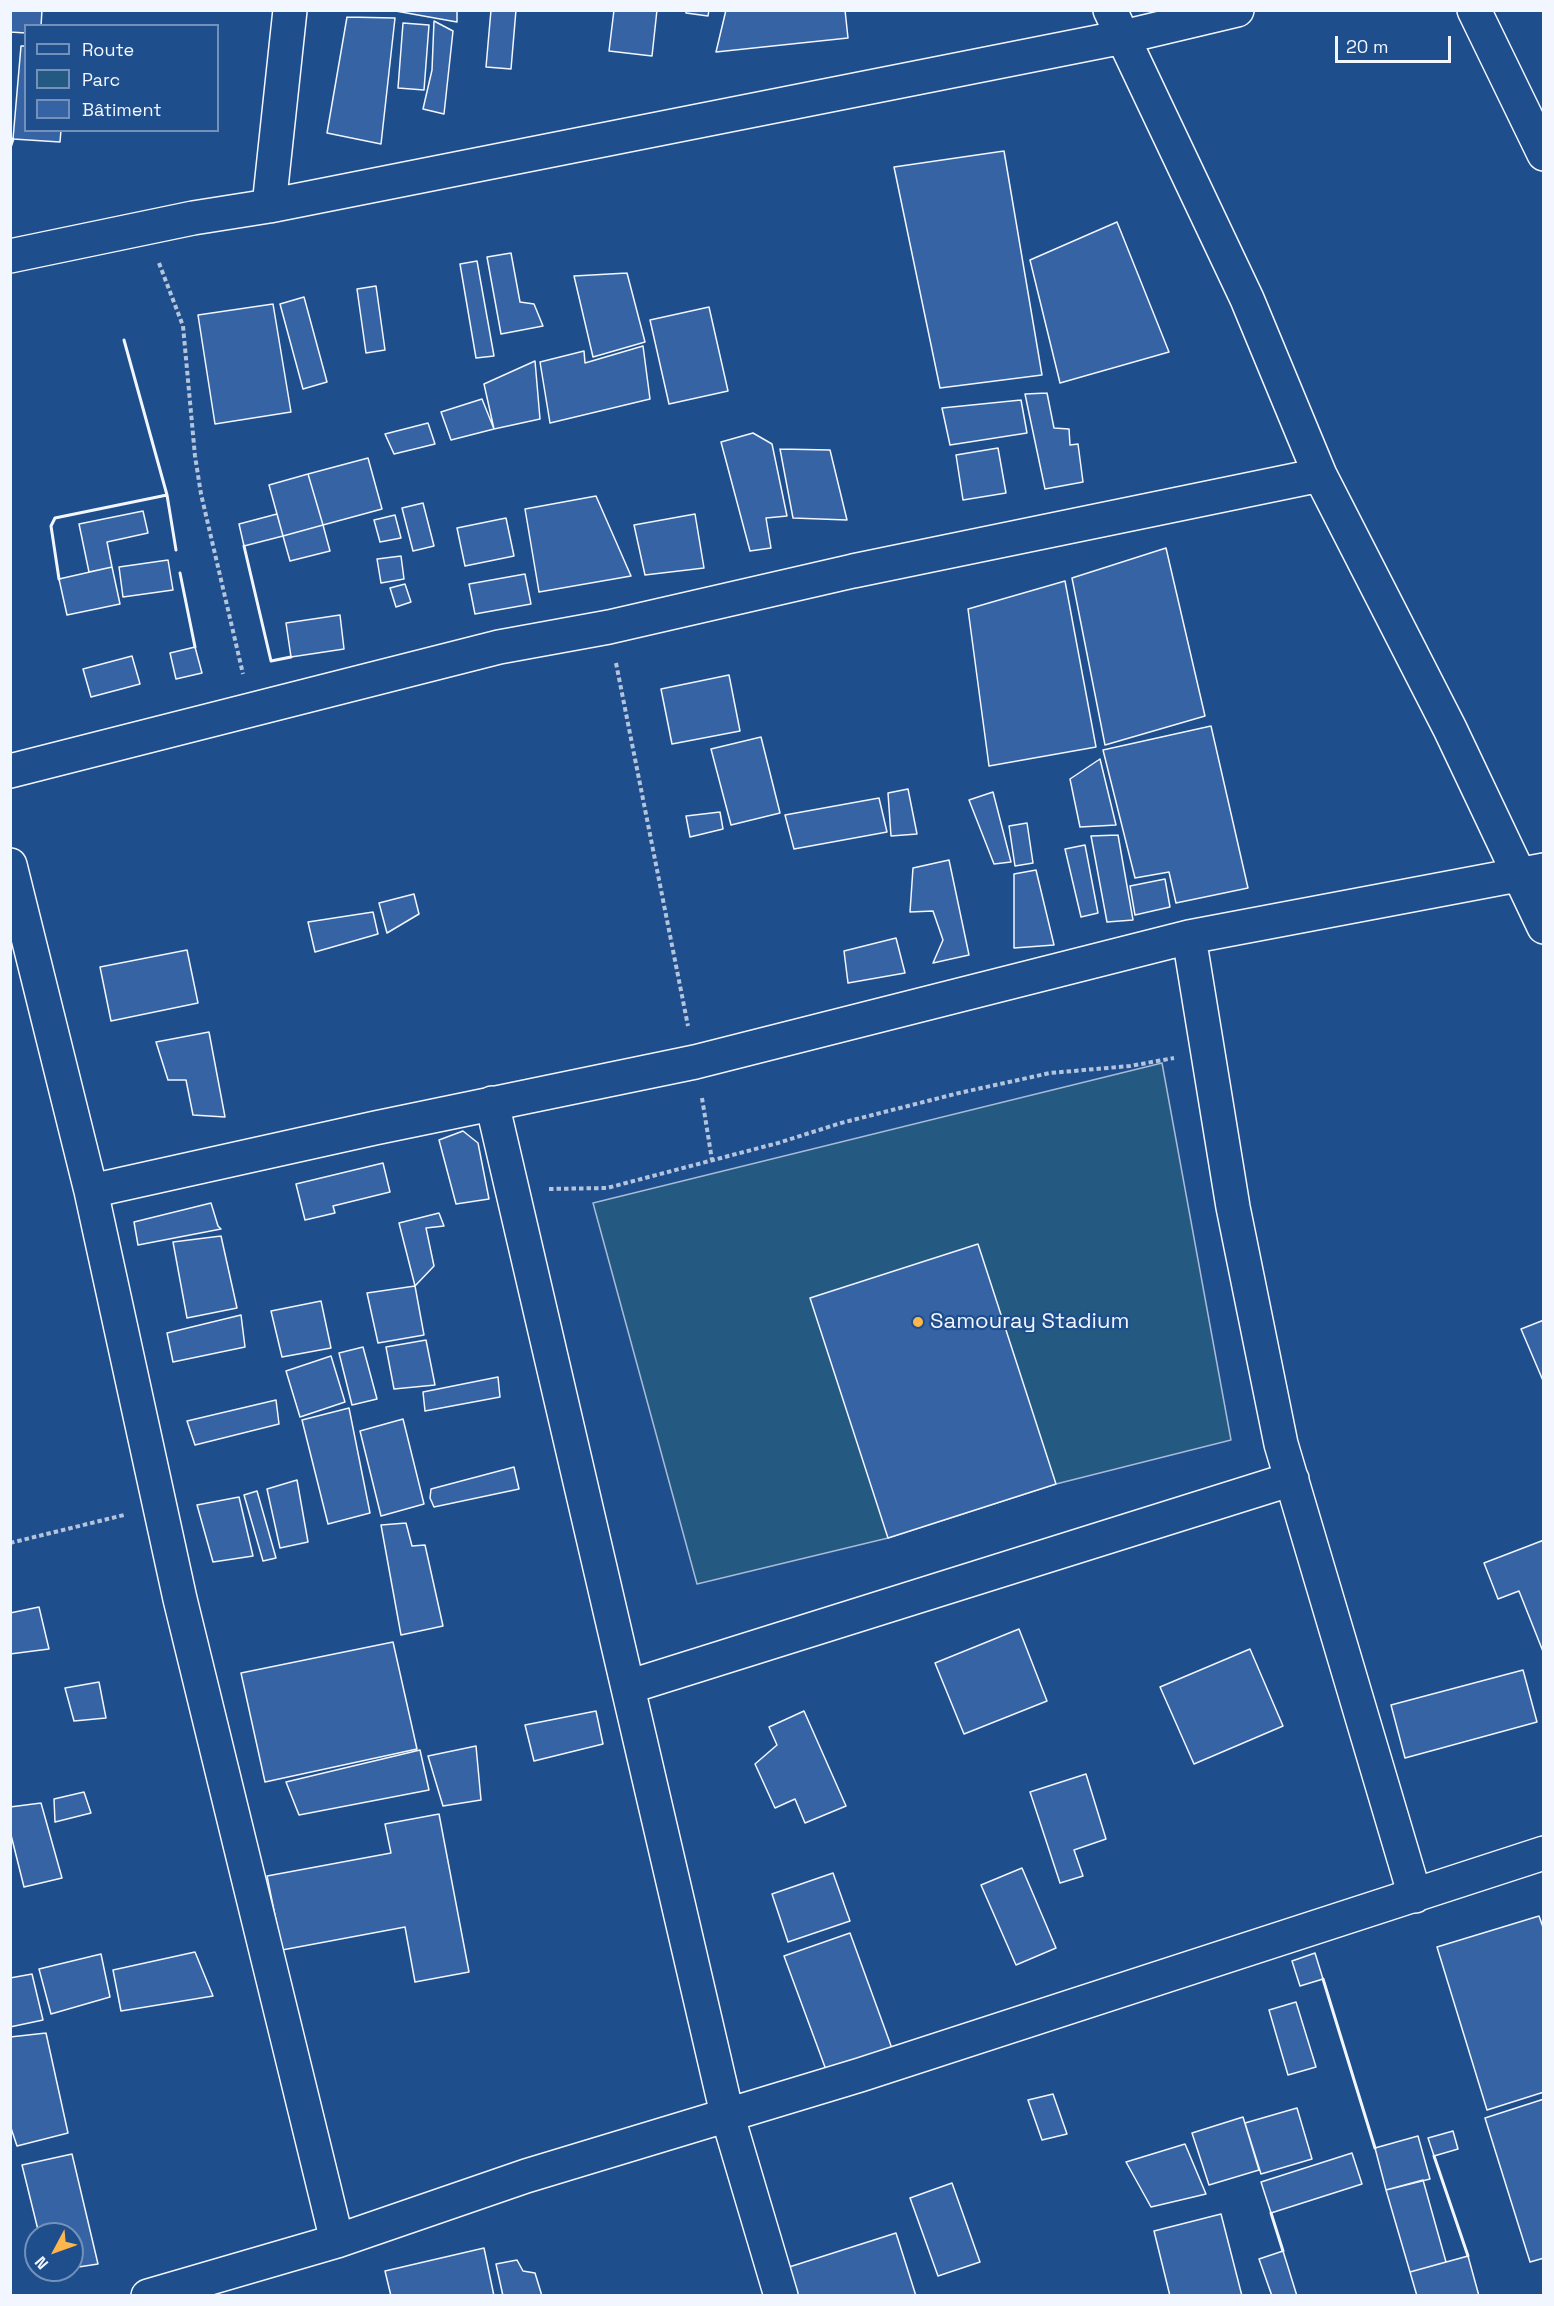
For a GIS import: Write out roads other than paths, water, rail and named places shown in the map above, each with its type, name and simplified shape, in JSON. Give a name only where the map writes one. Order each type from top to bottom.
[{"type":"street","points":[[269,206],[290,10]]},
{"type":"street","points":[[10,256],[193,218],[269,206],[1117,24],[1237,10]]},
{"type":"street","points":[[1474,10],[1544,154]]},
{"type":"street","points":[[1117,24],[1247,299],[1320,475],[1450,729],[1532,873],[1544,927]]},
{"type":"street","points":[[10,771],[499,647],[609,627],[853,571],[1320,475]]},
{"type":"street","points":[[10,865],[91,1191],[180,1599],[337,2241]]},
{"type":"street","points":[[91,1191],[492,1103],[695,1062],[1189,937],[1532,873]]},
{"type":"street","points":[[1189,937],[1233,1207],[1281,1444],[1415,1896]]},
{"type":"street","points":[[492,1103],[727,2114],[780,2295]]},
{"type":"street","points":[[628,1688],[1292,1479]]},
{"type":"street","points":[[148,2295],[337,2241],[526,2176],[860,2074],[1544,1853]]},
{"type":"place","name":"Samouray Stadium","points":[[918,1322]]}]
